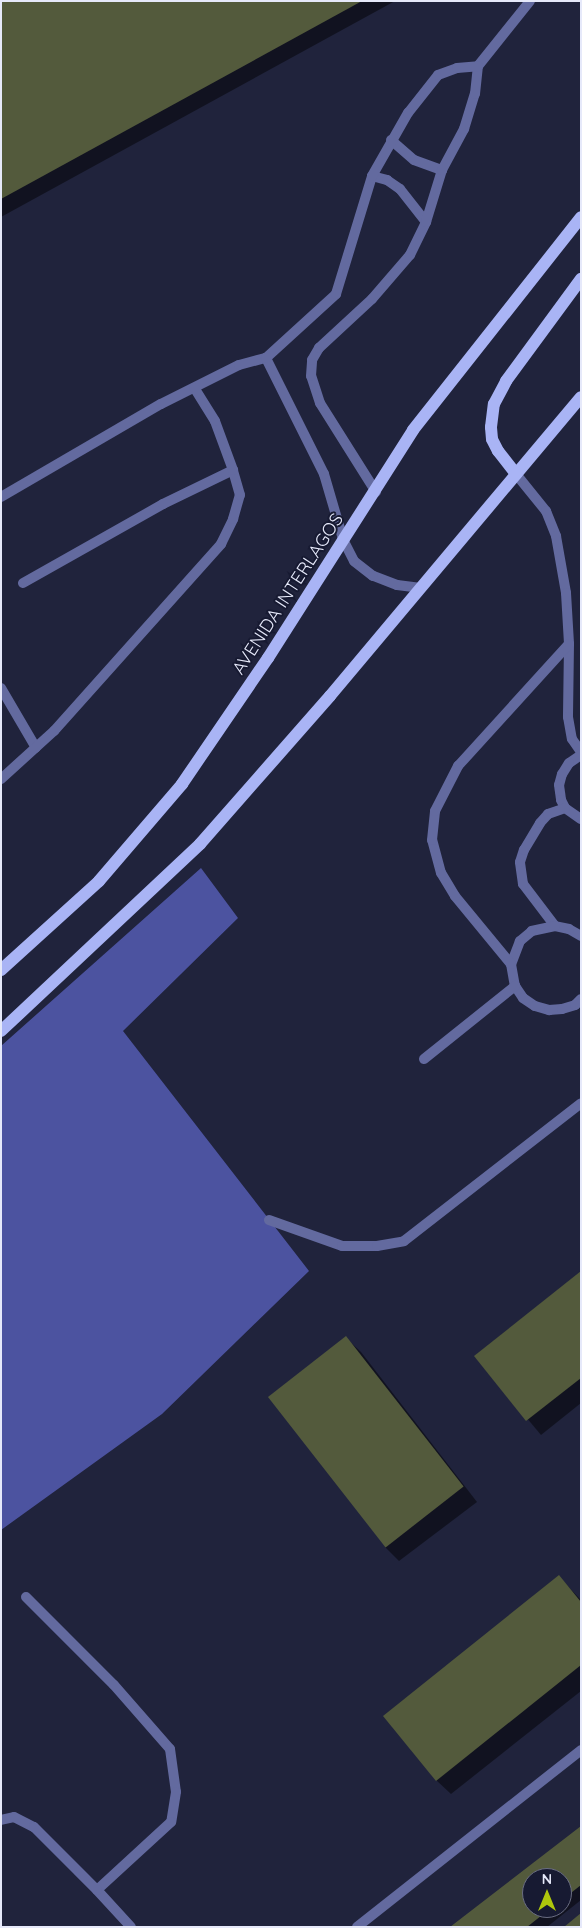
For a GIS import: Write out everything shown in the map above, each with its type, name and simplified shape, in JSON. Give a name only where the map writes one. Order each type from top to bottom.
[{"type":"main road","name":"AVENIDA INTERLAGOS","points":[[1,970],[98,881],[182,784],[268,658],[342,539],[376,492],[413,430],[581,217]]},
{"type":"main road","points":[[516,474],[498,451],[492,439],[491,427],[494,404],[506,381],[581,279]]},
{"type":"main road","points":[[1,1031],[200,844],[330,696],[484,515],[581,397]]},
{"type":"lane","points":[[376,492],[320,403],[311,376],[312,360],[319,348],[372,298],[410,255],[426,222],[442,170],[464,129],[476,94],[478,66],[530,1]]},
{"type":"lane","points":[[1,496],[161,404],[239,365],[266,358],[336,294],[372,176],[408,113],[438,75],[458,68],[478,66]]},
{"type":"lane","points":[[391,140],[414,160],[442,170]]},
{"type":"lane","points":[[372,176],[387,180],[400,188],[426,222]]},
{"type":"lane","points":[[266,358],[324,474],[342,539],[354,561],[373,576],[397,585],[421,588]]},
{"type":"lane","points":[[1,779],[54,731],[221,544],[233,518],[240,495],[215,421],[194,388]]},
{"type":"lane","points":[[23,582],[163,504],[233,470]]},
{"type":"lane","points":[[516,474],[546,511],[556,536],[566,593],[569,644],[568,717],[572,738],[581,753],[569,763],[562,774],[559,791],[565,808],[581,820]]},
{"type":"lane","points":[[569,644],[458,766],[435,811],[432,840],[436,861],[454,896],[511,964],[515,986],[523,998],[535,1006],[549,1010],[562,1009],[581,999]]},
{"type":"lane","points":[[1,688],[36,748]]},
{"type":"lane","points":[[555,926],[523,884],[520,862],[524,850],[540,823],[548,814],[565,808]]},
{"type":"lane","points":[[511,964],[520,941],[532,930],[555,926],[568,929],[581,936]]},
{"type":"lane","points":[[424,1059],[515,986]]},
{"type":"lane","points":[[269,1220],[342,1246],[377,1246],[404,1241],[581,1103]]},
{"type":"lane","points":[[26,1597],[114,1685],[170,1749],[176,1792],[171,1822],[97,1890]]},
{"type":"lane","points":[[357,1927],[581,1750]]},
{"type":"lane","points":[[1,1820],[14,1817],[34,1827],[131,1927]]},
{"type":"shaded area","points":[[201,868],[238,918],[123,1031],[309,1271],[162,1414],[1,1530],[1,1046]]},
{"type":"building","points":[[1,1],[362,1],[1,199]]},
{"type":"building","points":[[581,1271],[581,1378],[526,1421],[474,1356]]},
{"type":"building","points":[[346,1336],[464,1487],[386,1547],[268,1397]]},
{"type":"building","points":[[559,1575],[581,1602],[581,1665],[436,1781],[383,1716]]},
{"type":"building","points":[[581,1826],[581,1885],[572,1892],[572,1868],[527,1868]]},
{"type":"building","points":[[522,1871],[522,1918],[538,1918],[527,1927],[450,1927]]},
{"type":"building","points":[[581,1913],[581,1927],[564,1927]]}]
